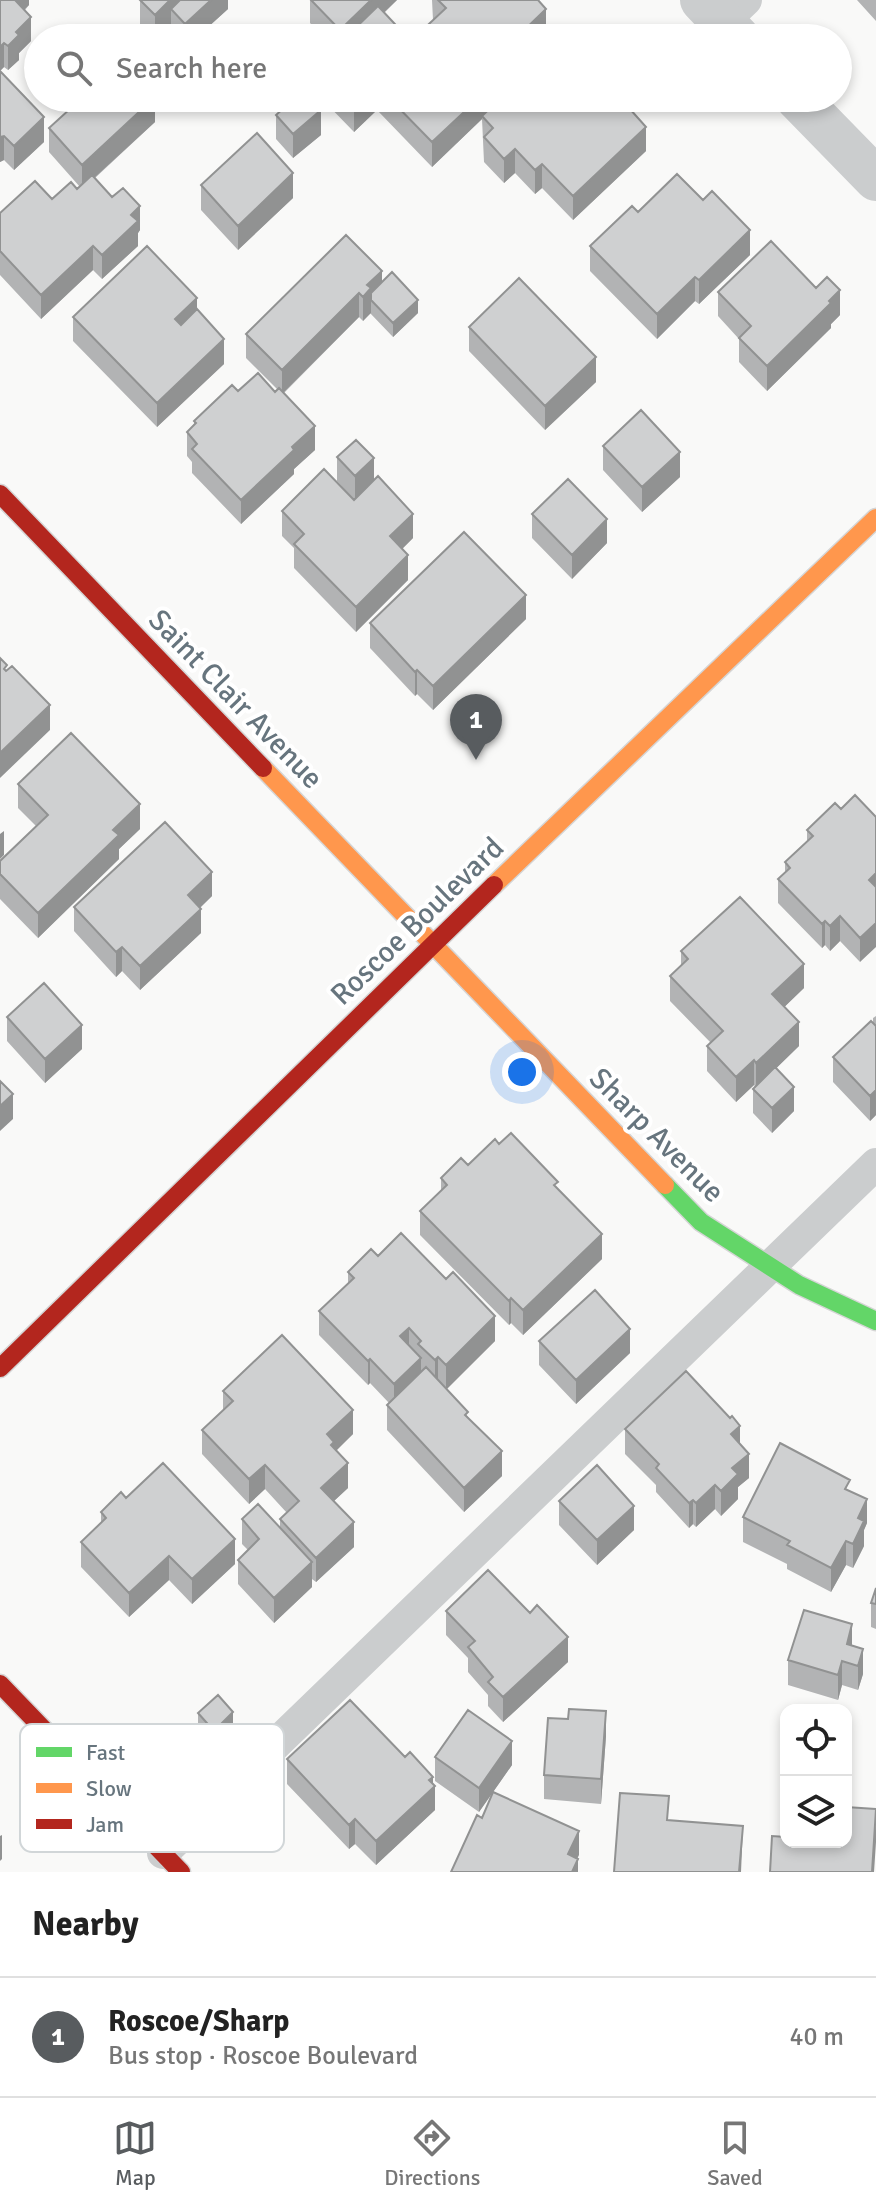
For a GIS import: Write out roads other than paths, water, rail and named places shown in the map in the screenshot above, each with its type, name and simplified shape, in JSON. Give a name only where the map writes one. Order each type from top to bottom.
[{"type":"street","points":[[811,112],[876,179]]},
{"type":"street","name":"Saint Clair Avenue","points":[[0,494],[432,944]]},
{"type":"street","name":"Roscoe Boulevard","points":[[0,1368],[432,944],[876,518]]},
{"type":"street","name":"Sharp Avenue","points":[[432,944],[701,1222],[799,1285],[876,1321]]},
{"type":"street","points":[[0,1684],[39,1724]]},
{"type":"lane","points":[[284,1751],[876,1164]]},
{"type":"place","name":"Roscoe/Sharp","points":[[476,760]]}]
